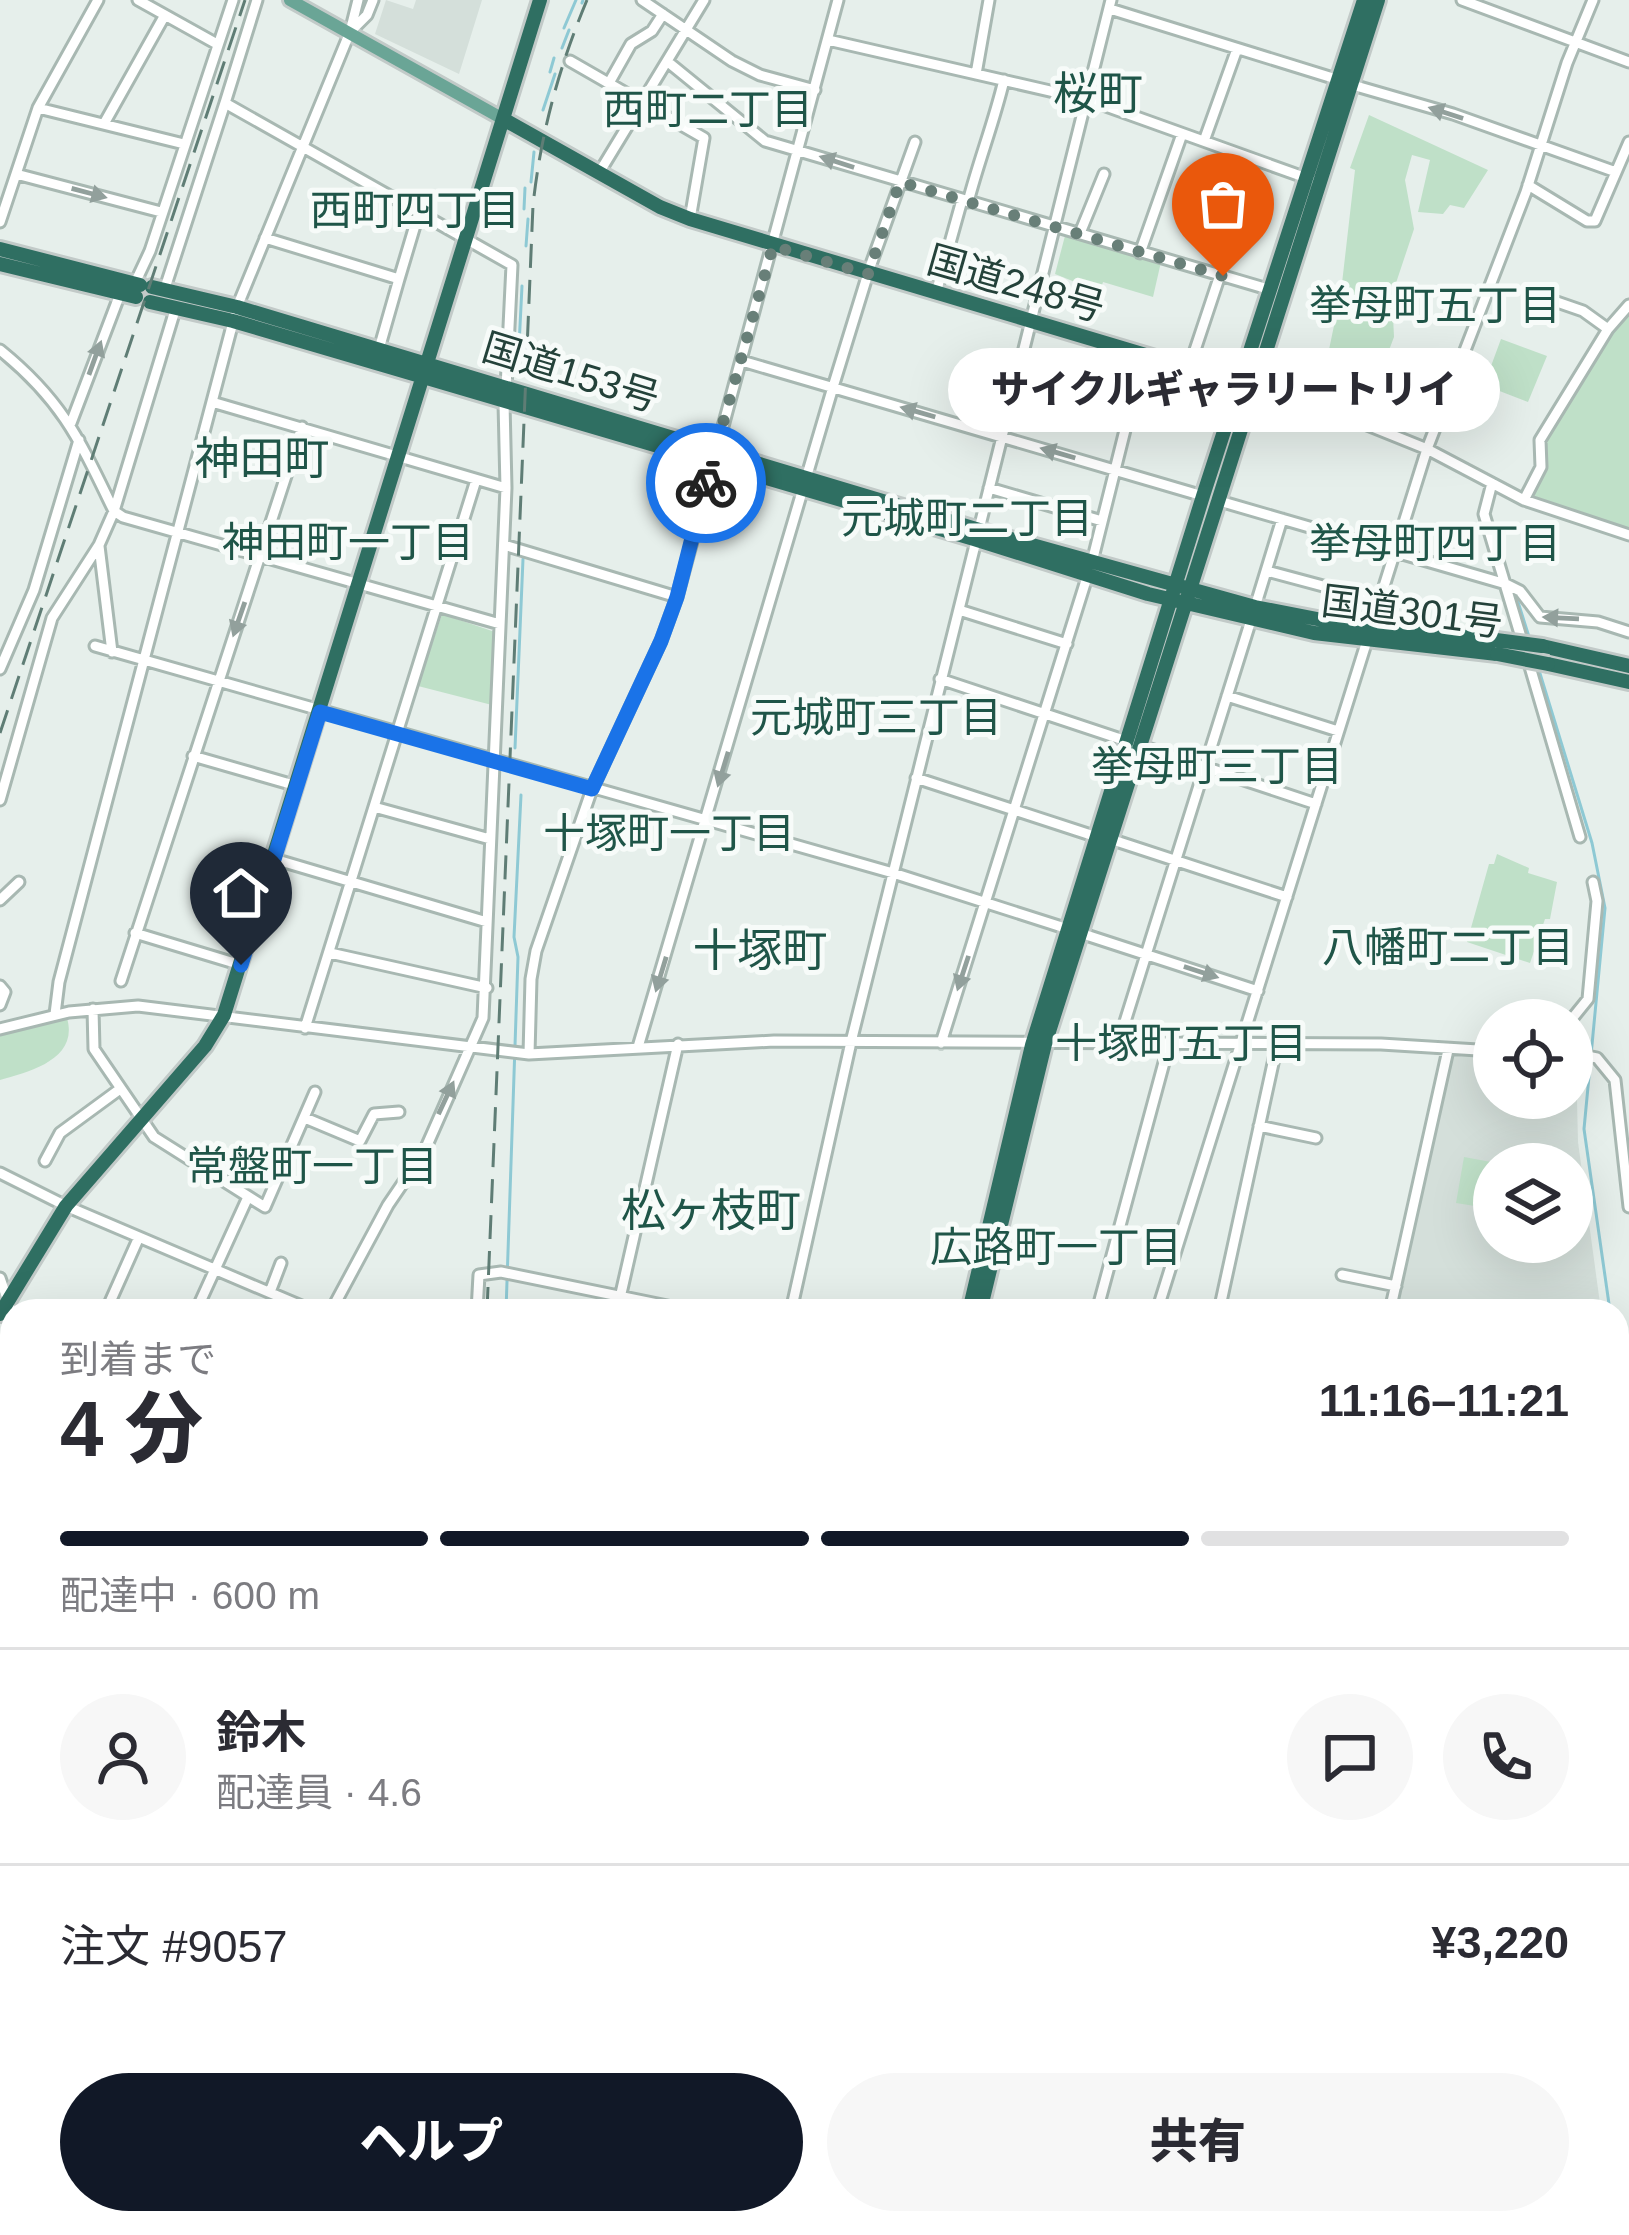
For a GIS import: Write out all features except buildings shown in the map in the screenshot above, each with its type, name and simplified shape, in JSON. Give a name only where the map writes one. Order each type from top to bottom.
[{"type":"highway","points":[[14,1299],[66,1206],[205,1046],[224,1016],[540,0]]},
{"type":"highway","points":[[972,1299],[1038,1045],[1364,0]]},
{"type":"highway","points":[[1342,82],[1378,0]]},
{"type":"highway","name":"国道248号","points":[[503,119],[690,219],[1245,385]]},
{"type":"highway","points":[[1245,385],[1271,290],[1311,180]]},
{"type":"highway","name":"国道153号","points":[[0,249],[142,291],[379,349],[425,371]]},
{"type":"highway","name":"国道153号","points":[[0,263],[142,291],[176,307],[234,314],[1181,595]]},
{"type":"highway","name":"国道301号","points":[[1181,595],[1253,614],[1368,634],[1496,647],[1542,646],[1629,666]]},
{"type":"highway","name":"国道301号","points":[[1496,647],[1629,682]]},
{"type":"highway","points":[[983,1299],[1038,1045]]},
{"type":"main road","points":[[290,0],[503,119]]},
{"type":"street","points":[[0,222],[4,192],[16,174],[38,108],[98,0]]},
{"type":"street","points":[[138,0],[217,44]]},
{"type":"street","points":[[142,291],[161,212],[233,0]]},
{"type":"street","points":[[71,423],[142,291],[225,104],[257,0]]},
{"type":"street","points":[[55,1014],[59,982],[234,314],[350,32],[358,0]]},
{"type":"street","points":[[350,32],[367,15],[373,0]]},
{"type":"street","points":[[642,0],[760,75],[815,90]]},
{"type":"street","points":[[599,173],[704,0]]},
{"type":"street","points":[[529,1054],[536,951],[592,789],[677,597],[838,0]]},
{"type":"street","points":[[976,74],[988,0]]},
{"type":"street","points":[[1462,0],[1629,62]]},
{"type":"street","points":[[1160,1299],[1426,449],[1593,0]]},
{"type":"street","points":[[794,1299],[851,1042],[1089,100],[1109,3],[1616,172]]},
{"type":"street","points":[[609,82],[631,44],[652,31],[663,14]]},
{"type":"street","points":[[105,122],[165,15]]},
{"type":"street","points":[[828,40],[1089,100],[1311,180]]},
{"type":"street","points":[[1204,141],[1237,49]]},
{"type":"street","points":[[570,61],[704,138],[690,219]]},
{"type":"street","points":[[668,62],[765,141],[1271,290]]},
{"type":"street","points":[[936,293],[994,125],[1004,80]]},
{"type":"street","points":[[225,104],[466,238],[514,270],[505,396],[504,545],[483,1018],[424,1152],[379,1221],[337,1299]]},
{"type":"street","points":[[38,108],[184,143]]},
{"type":"street","points":[[1140,253],[1182,134]]},
{"type":"street","points":[[638,1047],[833,387],[915,142]]},
{"type":"street","points":[[1528,185],[1587,221],[1595,221],[1629,142]]},
{"type":"street","points":[[16,174],[161,212]]},
{"type":"street","points":[[1080,232],[1104,174]]},
{"type":"street","points":[[379,349],[418,212]]},
{"type":"street","points":[[265,238],[399,279]]},
{"type":"street","points":[[1189,368],[1220,275]]},
{"type":"street","points":[[1558,302],[1608,329]]},
{"type":"street","points":[[1524,500],[1540,467],[1540,440],[1608,329],[1629,304]]},
{"type":"street","points":[[0,800],[52,618],[99,546],[114,511],[176,307]]},
{"type":"street","points":[[0,350],[33,376],[71,423],[114,511],[500,624]]},
{"type":"street","points":[[941,1043],[1090,568],[1144,354]]},
{"type":"street","points":[[742,362],[1506,584],[1520,591],[1540,617],[1598,622],[1629,632]]},
{"type":"street","points":[[1017,382],[1128,413]]},
{"type":"street","points":[[1245,385],[1345,416],[1426,449],[1524,500],[1629,535]]},
{"type":"street","points":[[212,402],[506,488]]},
{"type":"street","points":[[121,981],[302,427]]},
{"type":"street","points":[[0,669],[34,590],[79,440]]},
{"type":"street","points":[[305,1028],[476,480]]},
{"type":"street","points":[[1493,483],[1484,514],[1580,837]]},
{"type":"street","points":[[989,488],[1102,521]]},
{"type":"street","points":[[1118,1044],[1282,519]]},
{"type":"street","points":[[504,545],[677,597]]},
{"type":"street","points":[[99,546],[112,652]]},
{"type":"street","points":[[1267,571],[1378,601]]},
{"type":"street","points":[[958,610],[1067,644]]},
{"type":"street","points":[[95,646],[893,873],[1258,991]]},
{"type":"street","points":[[940,679],[1316,804]]},
{"type":"street","points":[[1227,696],[1338,731]]},
{"type":"street","points":[[194,756],[297,786]]},
{"type":"street","points":[[916,778],[1287,897]]},
{"type":"street","points":[[374,807],[490,839]]},
{"type":"street","points":[[274,859],[487,922]]},
{"type":"street","points":[[0,900],[19,882]]},
{"type":"street","points":[[1588,999],[1597,901],[1593,882]]},
{"type":"street","points":[[135,933],[241,965]]},
{"type":"street","points":[[330,953],[487,988]]},
{"type":"street","points":[[0,986],[4,997],[0,1005]]},
{"type":"street","points":[[0,1029],[55,1014],[138,1006],[529,1054],[678,1044],[851,1042],[1424,1045],[1473,1051]]},
{"type":"street","points":[[93,1010],[94,1049],[140,1121],[156,1139],[265,1207],[316,1092]]},
{"type":"street","points":[[620,1299],[678,1044]]},
{"type":"street","points":[[1100,1299],[1169,1044]]},
{"type":"street","points":[[1223,1299],[1277,1045]]},
{"type":"street","points":[[1393,1299],[1448,1050]]},
{"type":"street","points":[[1593,1057],[1615,1080],[1629,1207]]},
{"type":"street","points":[[45,1161],[60,1132],[120,1089]]},
{"type":"street","points":[[305,1118],[360,1141],[374,1114],[400,1112]]},
{"type":"street","points":[[1259,1126],[1316,1138]]},
{"type":"street","points":[[0,1173],[280,1299]]},
{"type":"street","points":[[201,1299],[248,1197]]},
{"type":"street","points":[[111,1299],[139,1237]]},
{"type":"street","points":[[271,1292],[281,1263]]},
{"type":"street","points":[[478,1299],[479,1275],[508,1272],[639,1299]]},
{"type":"street","points":[[1342,1275],[1396,1286]]},
{"type":"shaded area","points":[[386,0],[413,9],[416,0],[482,0],[459,74],[375,34]]},
{"type":"shaded area","points":[[1449,1056],[1473,1057],[1473,1119],[1577,1119],[1578,1143],[1473,1143],[1473,1263],[1593,1263],[1593,1252],[1599,1299],[1398,1299]]},
{"type":"green space","points":[[1369,115],[1488,170],[1464,208],[1450,205],[1443,214],[1418,212],[1430,160],[1412,155],[1405,180],[1414,229],[1392,295],[1394,337],[1366,411],[1308,401],[1326,364],[1341,292],[1355,170],[1350,168]]},
{"type":"green space","points":[[1066,232],[1161,262],[1153,297],[1103,282],[1100,292],[1055,274]]},
{"type":"green space","points":[[1629,310],[1629,529],[1531,495],[1548,455],[1544,442],[1581,369]]},
{"type":"green space","points":[[1501,339],[1547,356],[1528,402],[1484,385]]},
{"type":"green space","points":[[442,614],[495,632],[492,705],[418,686]]},
{"type":"green space","points":[[1497,854],[1529,868],[1528,873],[1557,882],[1550,919],[1545,919],[1530,963],[1467,942],[1489,864],[1494,864]]},
{"type":"green space","points":[[67,1018],[69,1032],[59,1054],[38,1068],[0,1080],[0,1034]]},
{"type":"green space","points":[[1464,1157],[1473,1159],[1473,1206],[1456,1203]]},
{"type":"waterway","points":[[564,28],[576,0]]},
{"type":"waterway","points":[[562,48],[569,30]]},
{"type":"waterway","points":[[550,72],[554,58]]},
{"type":"waterway","points":[[543,110],[555,74]]},
{"type":"waterway","points":[[531,182],[534,152]]},
{"type":"waterway","points":[[524,209],[525,188]]},
{"type":"waterway","points":[[526,246],[528,219]]},
{"type":"waterway","points":[[519,346],[522,286]]},
{"type":"waterway","points":[[515,748],[523,559]]},
{"type":"waterway","points":[[1518,602],[1530,640]]},
{"type":"waterway","points":[[1538,667],[1592,843],[1605,908],[1584,1129],[1608,1299]]},
{"type":"waterway","points":[[506,1299],[521,795]]},
{"type":"railway","points":[[0,733],[245,0]]},
{"type":"railway","points":[[487,1299],[533,205],[552,100],[587,0]]},
{"type":"way so far","points":[[706,483],[773,246],[868,274],[900,182],[1223,276]]},
{"type":"place","name":"サイクルギャラリートリイ","points":[[1223,276]]},
{"type":"district","name":"桜町","points":[[1098,93]]},
{"type":"district","name":"西町二丁目","points":[[708,109]]},
{"type":"district","name":"西町四丁目","points":[[415,210]]},
{"type":"district","name":"挙母町五丁目","points":[[1435,305]]},
{"type":"district","name":"神田町","points":[[262,458]]},
{"type":"district","name":"元城町二丁目","points":[[967,518]]},
{"type":"district","name":"神田町一丁目","points":[[348,542]]},
{"type":"district","name":"挙母町四丁目","points":[[1435,543]]},
{"type":"district","name":"元城町三丁目","points":[[876,717]]},
{"type":"district","name":"挙母町三丁目","points":[[1217,766]]},
{"type":"district","name":"十塚町一丁目","points":[[669,833]]},
{"type":"district","name":"八幡町二丁目","points":[[1448,947]]},
{"type":"district","name":"十塚町","points":[[760,950]]},
{"type":"district","name":"十塚町五丁目","points":[[1181,1043]]},
{"type":"district","name":"常盤町一丁目","points":[[312,1166]]},
{"type":"district","name":"松ヶ枝町","points":[[711,1210]]},
{"type":"district","name":"広路町一丁目","points":[[1056,1247]]},
{"type":"route","points":[[241,965],[320,712],[592,789],[661,641],[706,483]]}]
